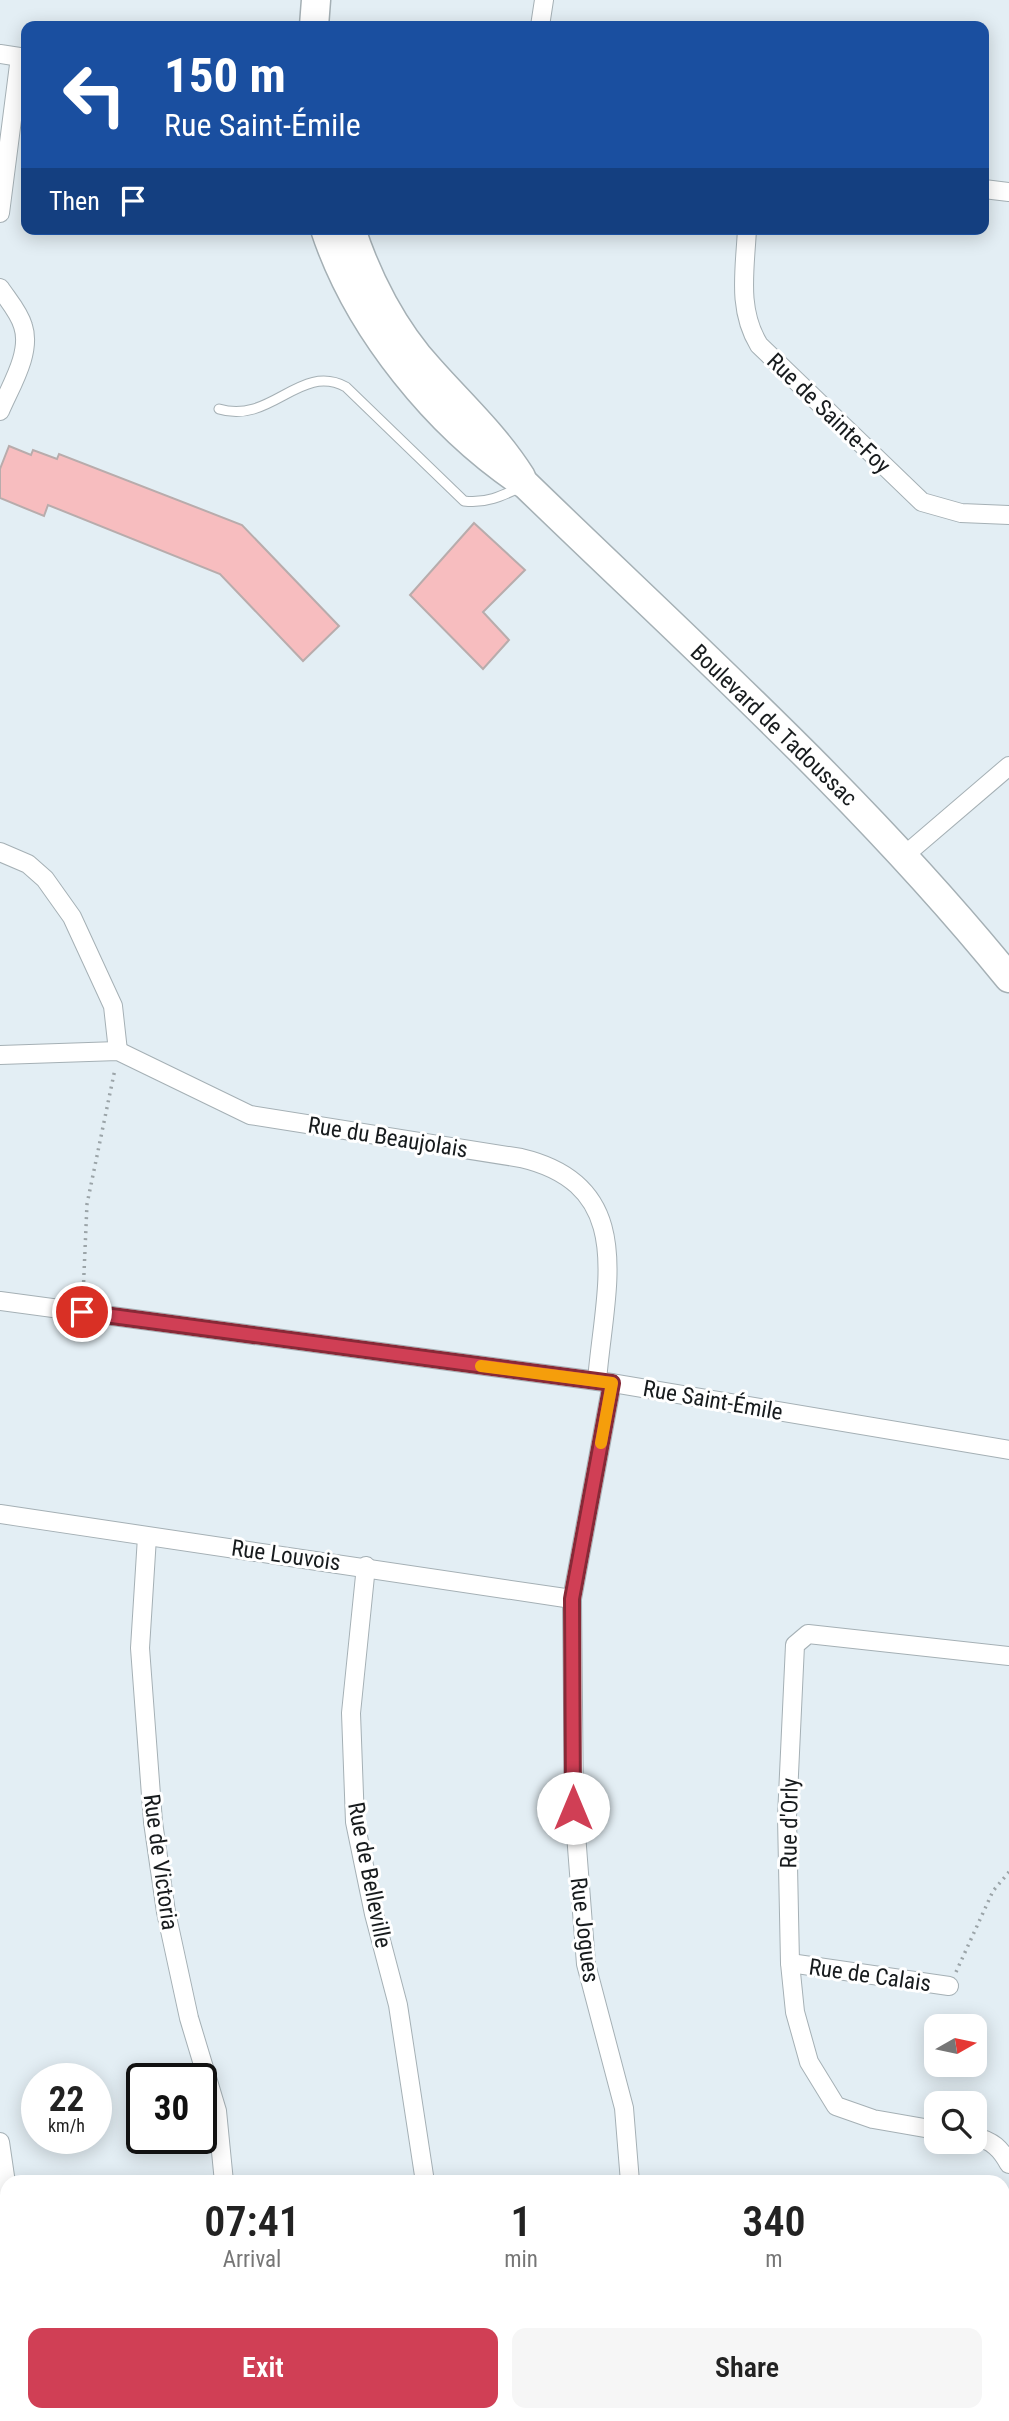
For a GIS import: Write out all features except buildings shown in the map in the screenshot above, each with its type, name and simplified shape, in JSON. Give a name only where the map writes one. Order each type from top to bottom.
[{"type":"main road","points":[[314,21],[316,0]]},
{"type":"main road","name":"Boulevard de Tadoussac","points":[[328,235],[376,333],[408,377],[489,460],[526,485],[905,855],[1009,978]]},
{"type":"main road","name":"Boulevard de Tadoussac","points":[[353,235],[374,286],[398,329],[428,368],[500,444],[526,485]]},
{"type":"street","points":[[541,21],[544,0]]},
{"type":"street","points":[[0,54],[21,57]]},
{"type":"street","points":[[0,214],[21,71]]},
{"type":"street","points":[[989,190],[1009,192]]},
{"type":"street","name":"Rue de Sainte-Foy","points":[[747,235],[743,302],[746,319],[759,345],[922,502],[961,513],[1009,515]]},
{"type":"street","points":[[0,288],[18,314],[24,328],[25,343],[0,411]]},
{"type":"street","points":[[905,855],[1009,766]]},
{"type":"street","points":[[0,852],[28,864],[45,879],[72,917],[113,1006],[118,1051]]},
{"type":"street","name":"Rue du Beaujolais","points":[[0,1055],[118,1051],[250,1115],[521,1158],[542,1163],[574,1180],[599,1211],[605,1227],[607,1255],[604,1382]]},
{"type":"street","name":"Rue Saint-Émile","points":[[0,1301],[604,1382],[1009,1450]]},
{"type":"street","name":"Rue Jogues","points":[[604,1382],[572,1599],[573,1808],[586,1964],[624,2108],[629,2175]]},
{"type":"street","name":"Rue Louvois","points":[[0,1514],[366,1566],[572,1599]]},
{"type":"street","name":"Rue de Victoria","points":[[147,1537],[140,1648],[153,1822],[166,1912],[190,2018],[217,2111],[223,2175]]},
{"type":"street","name":"Rue de Belleville","points":[[366,1566],[351,1713],[355,1822],[374,1914],[398,2005],[424,2175]]},
{"type":"street","name":"Rue d'Orly","points":[[924,2128],[873,2119],[836,2106],[809,2062],[795,2012],[790,1963],[787,1816],[795,1645],[808,1634],[1009,1656]]},
{"type":"street","name":"Rue de Calais","points":[[790,1963],[949,1986]]},
{"type":"street","points":[[987,2140],[1003,2153],[1009,2164]]},
{"type":"street","points":[[0,2142],[5,2175]]},
{"type":"lane","points":[[219,409],[233,413],[260,409],[312,380],[333,380],[346,387],[464,501],[477,503],[496,499],[526,485]]},
{"type":"path","points":[[82,1312],[87,1204],[118,1051]]},
{"type":"path","points":[[949,1986],[993,1891],[1009,1872]]},
{"type":"slow traffic","points":[[481,1366],[612,1383],[601,1443]]},
{"type":"route","points":[[82,1312],[612,1383],[572,1599],[573,1808]]}]
